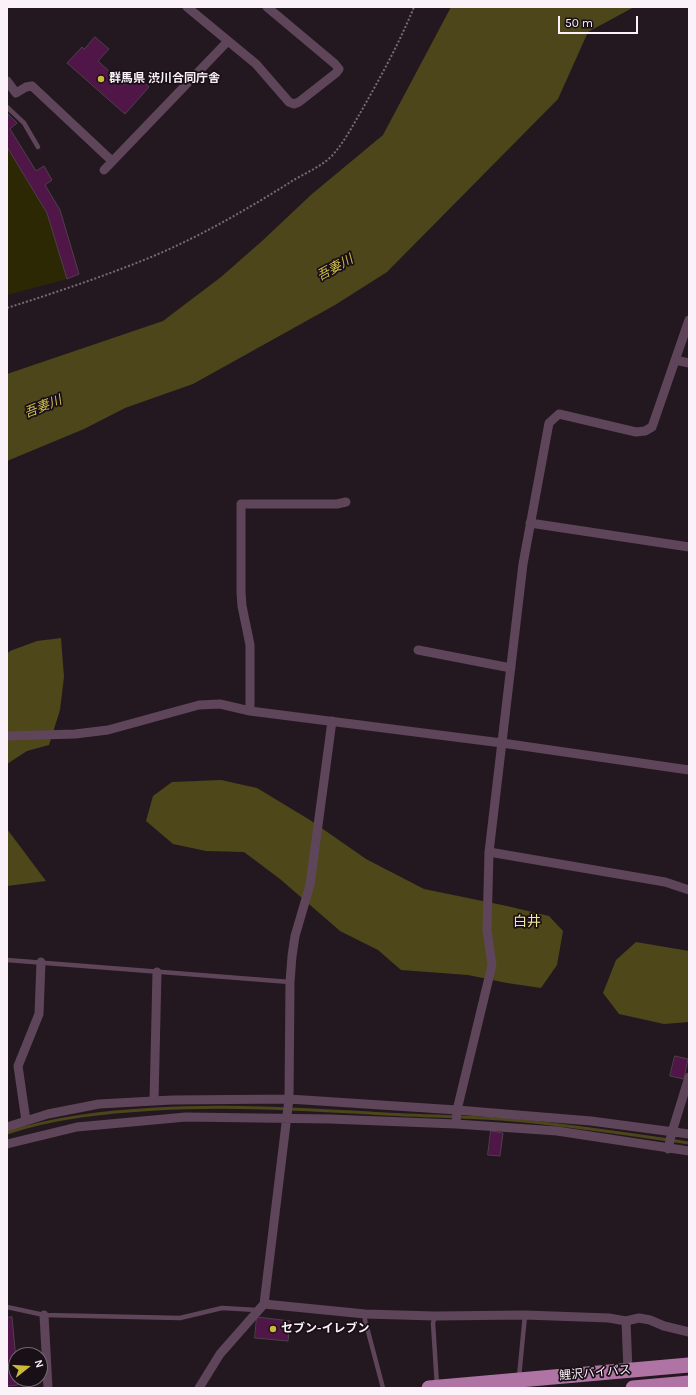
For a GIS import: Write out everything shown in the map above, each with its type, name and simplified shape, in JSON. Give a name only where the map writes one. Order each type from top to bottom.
[{"type":"highway","name":"鯉沢バイパス","points":[[433,1388],[689,1365]]},
{"type":"highway","name":"鯉沢バイパス","points":[[633,1388],[689,1383]]},
{"type":"street","points":[[187,7],[227,42],[256,64],[289,102],[294,104],[299,102],[336,73],[338,69],[335,64],[267,7]]},
{"type":"street","points":[[104,170],[227,42]]},
{"type":"street","points":[[7,81],[16,93],[26,87],[32,86],[112,161]]},
{"type":"street","points":[[457,1117],[492,965],[487,930],[489,852],[523,564],[549,423],[559,414],[636,432],[645,431],[652,427],[689,320]]},
{"type":"street","points":[[675,360],[689,363]]},
{"type":"street","points":[[250,712],[250,644],[242,606],[241,592],[240,504],[338,504],[346,502]]},
{"type":"street","points":[[530,523],[689,547]]},
{"type":"street","points":[[418,650],[511,668]]},
{"type":"street","points":[[7,736],[75,734],[108,730],[199,705],[220,704],[250,712],[502,743],[689,770]]},
{"type":"street","points":[[199,1388],[220,1354],[262,1307],[288,1109],[290,982],[292,956],[295,936],[310,885],[332,721]]},
{"type":"street","points":[[489,852],[665,882],[689,890]]},
{"type":"street","points":[[26,1121],[18,1066],[39,1014],[41,962]]},
{"type":"street","points":[[154,1101],[157,972]]},
{"type":"street","points":[[670,1140],[689,1077]]},
{"type":"street","points":[[7,1127],[48,1114],[99,1104],[154,1101],[457,1117],[590,1121],[670,1140],[689,1152]]},
{"type":"street","points":[[7,1144],[77,1127],[288,1109],[457,1117],[557,1131],[670,1140],[689,1134]]},
{"type":"street","points":[[262,1307],[365,1314],[435,1316],[525,1315],[609,1318],[626,1321],[639,1318],[650,1320],[684,1332],[689,1332]]},
{"type":"street","points":[[44,1315],[48,1388]]},
{"type":"street","points":[[626,1321],[628,1371]]},
{"type":"lane","points":[[7,107],[24,123],[38,147]]},
{"type":"lane","points":[[7,960],[290,982]]},
{"type":"lane","points":[[7,1307],[44,1315],[180,1318],[222,1308],[262,1307]]},
{"type":"lane","points":[[365,1314],[365,1320],[383,1388]]},
{"type":"lane","points":[[519,1380],[525,1315]]},
{"type":"lane","points":[[433,1388],[433,1323],[435,1316]]},
{"type":"path","points":[[7,308],[140,262],[182,243],[217,226],[324,162],[336,152],[378,82],[414,7]]},
{"type":"shaded area","points":[[7,147],[47,213],[67,279],[7,295]]},
{"type":"shaded area","points":[[61,638],[64,677],[60,710],[49,745],[27,751],[7,764],[7,654],[10,651],[37,641]]},
{"type":"shaded area","points":[[221,780],[257,788],[310,820],[366,859],[424,889],[549,916],[563,931],[557,965],[541,988],[468,975],[401,970],[378,950],[340,931],[280,879],[244,852],[206,851],[173,844],[146,821],[153,796],[172,782]]},
{"type":"shaded area","points":[[7,829],[46,881],[7,886]]},
{"type":"shaded area","points":[[636,942],[689,951],[689,1022],[664,1024],[619,1014],[603,993],[616,960]]},
{"type":"water","name":"吾妻川","points":[[451,7],[634,7],[588,32],[558,99],[387,272],[335,305],[193,384],[125,408],[84,429],[7,461],[7,374],[163,321],[221,277],[312,194],[383,135]]},
{"type":"building","name":"群馬県 渋川合同庁舎","points":[[95,37],[109,49],[98,61],[124,85],[134,73],[149,87],[125,114],[67,63],[82,47],[84,49]]},
{"type":"building","points":[[7,113],[17,123],[10,129],[36,171],[44,166],[52,180],[45,185],[60,210],[79,274],[67,279],[47,213],[7,147]]},
{"type":"building","points":[[675,1056],[688,1059],[684,1079],[670,1076]]},
{"type":"building","points":[[491,1131],[503,1133],[500,1156],[488,1155]]},
{"type":"building","points":[[12,1317],[15,1347],[8,1347],[7,1386],[7,1318]]},
{"type":"building","name":"セブン-イレブン","points":[[257,1317],[290,1321],[288,1341],[255,1338]]},
{"type":"waterway","points":[[7,1133],[25,1127],[81,1116],[156,1109],[236,1107],[501,1119],[572,1126],[689,1143]]},
{"type":"place","name":"群馬県 渋川合同庁舎","points":[[101,79]]},
{"type":"place","name":"セブン-イレブン","points":[[273,1329]]},
{"type":"district","name":"白井","points":[[527,922]]}]
